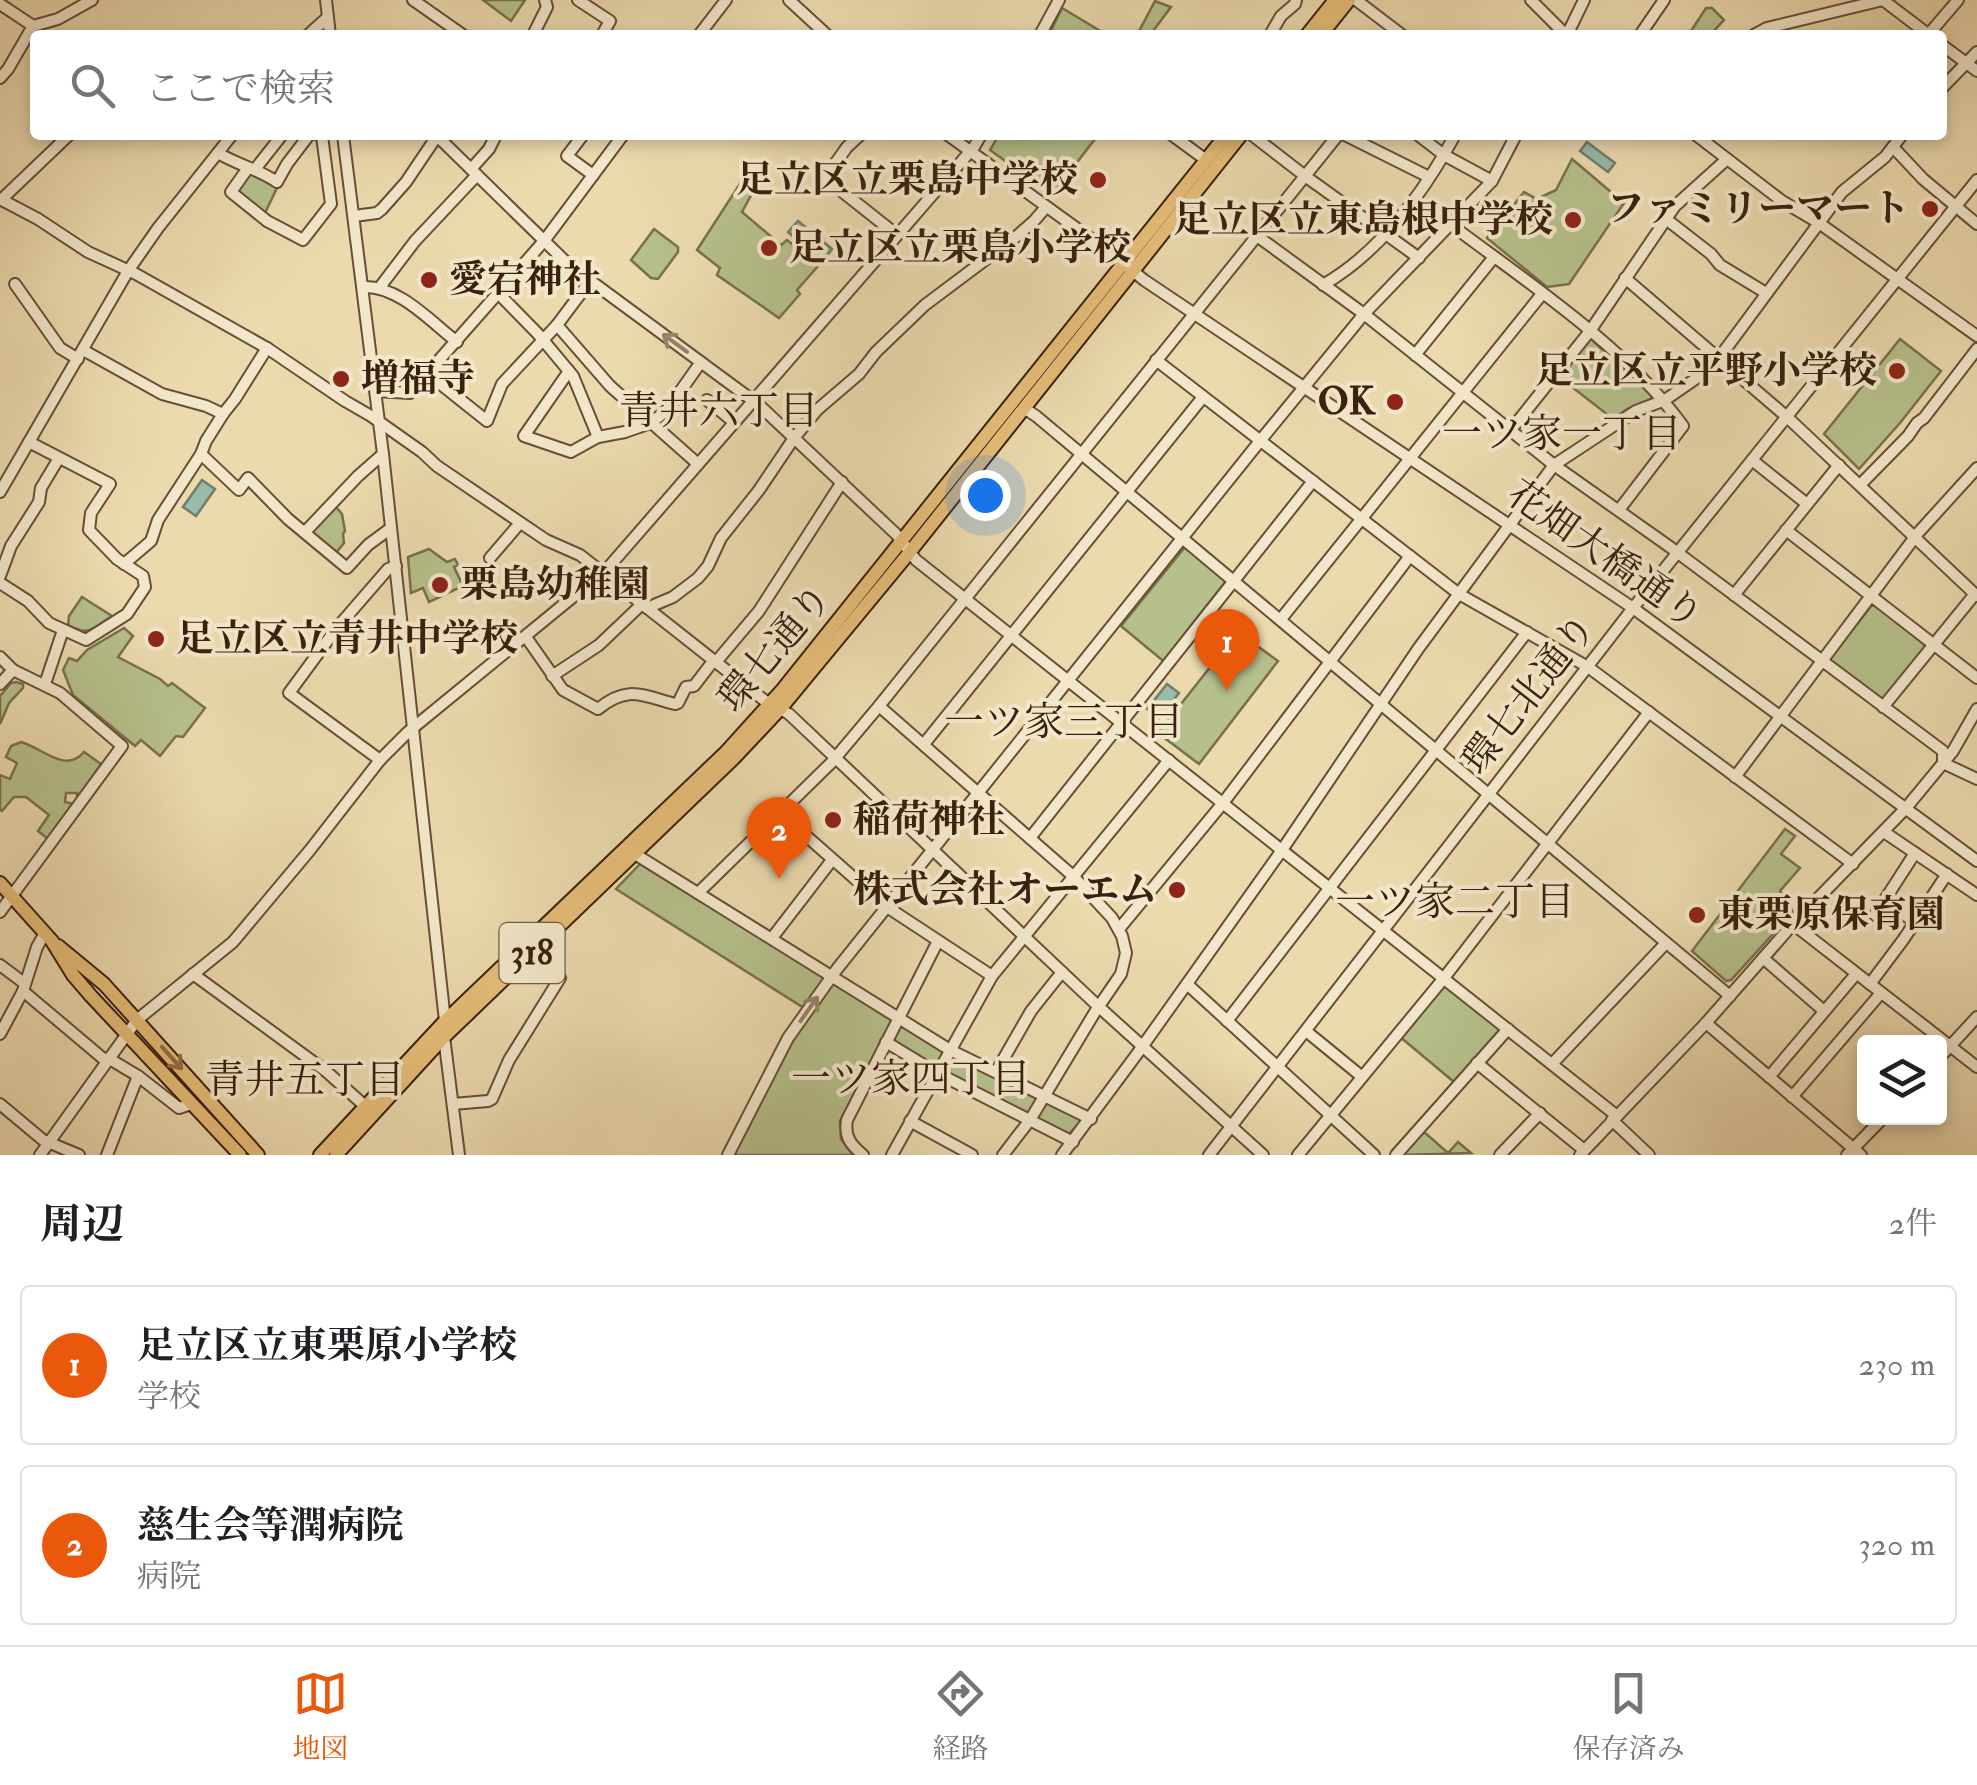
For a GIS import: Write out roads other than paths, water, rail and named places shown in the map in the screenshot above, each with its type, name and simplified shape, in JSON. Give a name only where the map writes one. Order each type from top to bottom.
[{"type":"main road","points":[[1311,30],[1335,0]]},
{"type":"main road","points":[[1325,30],[1352,0]]},
{"type":"main road","name":"環七通り","points":[[906,547],[1024,408],[1222,140]]},
{"type":"main road","name":"環七通り","points":[[336,1155],[444,1036],[734,758],[1128,267],[1237,140]]},
{"type":"main road","name":"環七通り","points":[[320,1155],[445,1022],[776,706]]},
{"type":"main road","points":[[0,883],[49,937],[86,967],[137,1020],[258,1155]]},
{"type":"main road","points":[[49,937],[73,975],[240,1155]]},
{"type":"street","points":[[31,30],[92,0]]},
{"type":"street","points":[[326,0],[329,30]]},
{"type":"street","points":[[413,0],[456,30]]},
{"type":"street","points":[[535,30],[546,7],[545,0]]},
{"type":"street","points":[[578,0],[610,21],[605,30]]},
{"type":"street","points":[[703,30],[726,0]]},
{"type":"street","points":[[789,0],[822,30]]},
{"type":"street","points":[[1043,30],[1060,0]]},
{"type":"street","points":[[1273,30],[1296,0]]},
{"type":"street","points":[[1352,0],[1395,30]]},
{"type":"street","points":[[1531,0],[1561,30]]},
{"type":"street","points":[[1569,30],[1584,0]]},
{"type":"street","points":[[1643,30],[1664,0]]},
{"type":"street","points":[[1763,30],[1883,0],[1922,30]]},
{"type":"street","points":[[1933,30],[1958,0]]},
{"type":"street","points":[[0,4],[33,26]]},
{"type":"street","points":[[314,30],[328,17]]},
{"type":"street","points":[[0,78],[30,31]]},
{"type":"street","points":[[1947,49],[1977,71]]},
{"type":"street","points":[[1947,83],[1977,52]]},
{"type":"street","points":[[64,140],[1,199],[82,248],[267,348],[520,523],[546,540],[580,554],[836,757],[1062,972],[1263,1155]]},
{"type":"street","points":[[0,492],[128,271],[228,140]]},
{"type":"street","points":[[277,140],[230,192],[267,221],[303,240],[331,204],[323,140]]},
{"type":"street","points":[[218,153],[277,182],[305,140]]},
{"type":"street","points":[[344,140],[392,528],[459,1155]]},
{"type":"street","points":[[354,216],[382,210],[434,140]]},
{"type":"street","points":[[441,140],[590,281],[754,400],[964,598],[1552,1064],[1615,1118],[1650,1155]]},
{"type":"street","points":[[380,288],[415,240],[474,172],[494,140]]},
{"type":"street","points":[[579,140],[567,156],[594,175]]},
{"type":"street","points":[[376,391],[410,393],[544,241],[619,140]]},
{"type":"street","points":[[854,140],[825,178],[897,235]]},
{"type":"street","name":"花畑大橋通り","points":[[955,140],[1194,314],[1634,608],[1977,861]]},
{"type":"street","points":[[40,1155],[137,1020],[233,942],[380,760],[413,728],[603,573],[978,140]]},
{"type":"street","points":[[1179,140],[1206,160]]},
{"type":"street","points":[[1258,140],[1418,258]]},
{"type":"street","points":[[698,893],[836,757],[1337,140]]},
{"type":"street","points":[[1352,140],[1429,178]]},
{"type":"street","points":[[1424,140],[1492,181]]},
{"type":"street","points":[[1324,285],[1375,245],[1429,178],[1452,140]]},
{"type":"street","points":[[728,1155],[788,1038],[831,977],[1364,314],[1492,181],[1513,140]]},
{"type":"street","points":[[1703,140],[1782,201],[1977,336]]},
{"type":"street","points":[[1062,1155],[1282,850],[1458,594],[1554,465],[1636,411],[1664,400],[1719,358],[1842,192],[1885,157],[1898,140]]},
{"type":"street","points":[[1893,147],[1923,179],[1977,224]]},
{"type":"street","points":[[1510,431],[1590,331],[1675,206],[1728,159]]},
{"type":"street","points":[[328,181],[349,178]]},
{"type":"street","name":"環七北通り","points":[[1209,1155],[1634,608],[1977,180]]},
{"type":"street","points":[[552,676],[599,645],[645,606],[673,597],[698,578],[721,538],[817,410],[854,379],[925,305],[1017,236],[1046,207]]},
{"type":"street","points":[[1666,218],[1720,265],[1766,292]]},
{"type":"street","points":[[1450,224],[1590,331],[1664,400],[1683,426],[1618,510]]},
{"type":"street","points":[[1257,236],[1364,314],[1554,465],[1943,751],[1943,763]]},
{"type":"street","points":[[1416,355],[1494,257]]},
{"type":"street","points":[[1625,278],[1787,417],[1976,595],[1884,707]]},
{"type":"street","points":[[428,374],[488,420],[502,384],[557,325],[590,281]]},
{"type":"street","points":[[15,284],[60,348],[162,394],[223,414]]},
{"type":"street","points":[[362,287],[380,288],[411,306],[457,342]]},
{"type":"street","points":[[499,294],[569,372],[598,437]]},
{"type":"street","points":[[1280,619],[1542,294]]},
{"type":"street","points":[[557,325],[610,386],[698,464]]},
{"type":"street","points":[[124,564],[151,541],[158,520],[267,348]]},
{"type":"street","points":[[1860,485],[1924,418],[1977,349]]},
{"type":"street","points":[[1156,360],[1458,594],[1588,667],[1853,864]]},
{"type":"street","points":[[569,372],[524,436],[571,452],[598,437],[651,424],[667,410],[702,362]]},
{"type":"street","points":[[924,744],[1204,397]]},
{"type":"street","points":[[706,400],[734,422]]},
{"type":"street","points":[[1024,408],[1730,996]]},
{"type":"street","points":[[29,442],[110,484],[91,513],[89,530],[124,564],[143,576],[145,587],[127,614],[86,640],[49,623],[1,571],[59,458]]},
{"type":"street","points":[[201,454],[239,490],[248,478],[347,568],[368,545],[392,528]]},
{"type":"street","points":[[305,532],[383,454]]},
{"type":"street","points":[[1752,460],[1808,504]]},
{"type":"street","points":[[1734,594],[1839,465]]},
{"type":"street","points":[[1735,776],[1915,538],[1977,468]]},
{"type":"street","points":[[526,636],[564,690],[598,709],[616,695],[638,694],[678,703],[686,686],[694,686],[759,611],[842,482]]},
{"type":"street","points":[[1030,838],[1312,482]]},
{"type":"street","points":[[490,558],[520,523]]},
{"type":"street","points":[[1786,530],[1977,678]]},
{"type":"street","points":[[1119,930],[1223,803],[1410,556]]},
{"type":"street","points":[[380,760],[289,693],[336,629],[388,570],[396,566]]},
{"type":"street","points":[[44,684],[64,630]]},
{"type":"street","points":[[1227,1021],[1527,632]]},
{"type":"street","points":[[0,657],[13,670],[60,693],[122,746],[0,912]]},
{"type":"street","points":[[0,684],[13,670]]},
{"type":"street","points":[[879,706],[1073,876],[1112,918],[1126,953],[1121,974],[1030,1120],[1003,1155]]},
{"type":"street","points":[[1477,1063],[1582,1153],[1906,808],[1943,763],[1977,709]]},
{"type":"street","points":[[1298,1155],[1444,978],[1649,712]]},
{"type":"street","points":[[892,1155],[992,976],[1169,760]]},
{"type":"street","points":[[1943,763],[1977,779]]},
{"type":"street","points":[[779,812],[887,907],[992,976]]},
{"type":"street","points":[[1884,832],[1977,895]]},
{"type":"street","points":[[1875,914],[1915,853]]},
{"type":"street","points":[[635,854],[950,1050],[1090,1119]]},
{"type":"street","points":[[772,938],[832,860]]},
{"type":"street","points":[[1870,984],[1947,874]]},
{"type":"street","points":[[1884,901],[1915,922]]},
{"type":"street","points":[[1793,924],[1977,1068]]},
{"type":"street","points":[[0,1034],[24,987],[37,947],[49,937]]},
{"type":"street","points":[[863,1155],[848,1141],[847,1120],[938,941]]},
{"type":"street","points":[[1552,1064],[1666,942]]},
{"type":"street","points":[[453,1104],[492,1099],[508,1060],[560,978],[534,951]]},
{"type":"street","points":[[1763,958],[1824,1011]]},
{"type":"street","points":[[0,965],[107,1060],[138,1076],[179,1108],[191,1104]]},
{"type":"street","points":[[996,1072],[1031,1011],[1062,972]]},
{"type":"street","points":[[193,974],[328,1072],[365,1106]]},
{"type":"street","points":[[1769,1077],[1856,974]]},
{"type":"street","points":[[1187,984],[1374,1155]]},
{"type":"street","points":[[1792,1097],[1881,993]]},
{"type":"street","points":[[1947,1049],[1977,1017]]},
{"type":"street","points":[[1706,1023],[1854,1153],[1877,1125]]},
{"type":"street","points":[[1396,1155],[1508,1029]]},
{"type":"street","points":[[1306,1031],[1361,1076]]},
{"type":"street","points":[[886,1042],[936,1074],[1074,1142]]},
{"type":"street","points":[[106,1155],[138,1076]]},
{"type":"street","points":[[0,1104],[49,1142],[80,1155]]},
{"type":"street","points":[[1500,1155],[1540,1114]]},
{"type":"street","points":[[910,1121],[972,1155]]},
{"type":"place","name":"足立区立栗島中学校","points":[[1098,180]]},
{"type":"place","name":"ファミリーマート","points":[[1930,209]]},
{"type":"place","name":"足立区立東島根中学校","points":[[1573,220]]},
{"type":"place","name":"足立区立栗島小学校","points":[[769,248]]},
{"type":"place","name":"愛宕神社","points":[[429,280]]},
{"type":"place","name":"足立区立平野小学校","points":[[1897,371]]},
{"type":"place","name":"増福寺","points":[[341,379]]},
{"type":"place","name":"OK","points":[[1395,402]]},
{"type":"place","name":"栗島幼稚園","points":[[440,585]]},
{"type":"place","name":"足立区立青井中学校","points":[[156,639]]},
{"type":"place","name":"足立区立東栗原小学校","points":[[1227,691]]},
{"type":"place","name":"稲荷神社","points":[[833,820]]},
{"type":"place","name":"慈生会等潤病院","points":[[779,879]]},
{"type":"place","name":"株式会社オーエム","points":[[1177,890]]},
{"type":"place","name":"東栗原保育園","points":[[1697,915]]},
{"type":"district","name":"青井六丁目","points":[[719,411]]},
{"type":"district","name":"一ツ家一丁目","points":[[1562,434]]},
{"type":"district","name":"一ツ家三丁目","points":[[1064,722]]},
{"type":"district","name":"一ツ家二丁目","points":[[1455,902]]},
{"type":"district","name":"一ツ家四丁目","points":[[911,1079]]},
{"type":"district","name":"青井五丁目","points":[[305,1080]]}]
